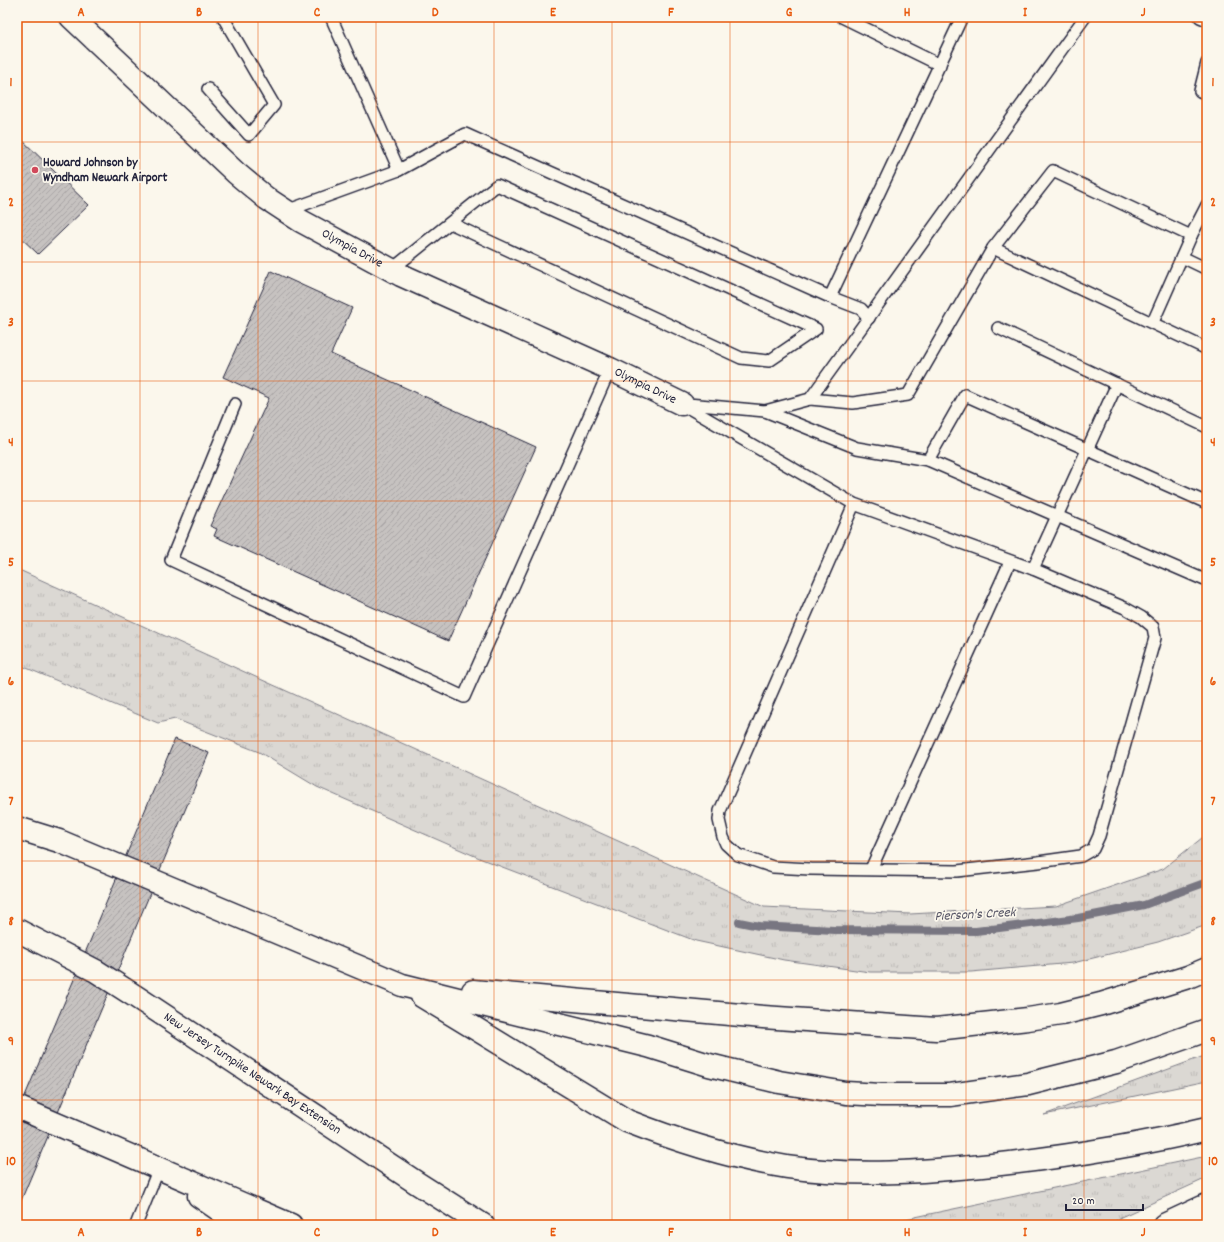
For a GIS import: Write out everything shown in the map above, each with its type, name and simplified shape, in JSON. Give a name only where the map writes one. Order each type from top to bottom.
[{"type":"main road","name":"Olympia Drive","points":[[71,17],[236,173],[266,198],[306,224],[391,270],[610,369],[682,404]]},
{"type":"main road","points":[[17,816],[59,841]]},
{"type":"main road","points":[[17,828],[59,841],[402,985],[626,1122],[663,1136],[703,1148],[786,1167],[864,1174],[972,1167],[1027,1161],[1079,1153],[1207,1129]]},
{"type":"main road","points":[[17,838],[59,841]]},
{"type":"main road","name":"New Jersey Turnpike Newark Bay Extension","points":[[17,930],[96,972],[132,994],[483,1225]]},
{"type":"main road","points":[[402,985],[763,1017],[936,1029],[1061,1014],[1101,1004],[1188,977],[1207,969]]},
{"type":"main road","points":[[402,985],[648,1046],[709,1065],[779,1082],[846,1093],[881,1096],[950,1095],[1028,1084],[1116,1062],[1207,1030]]},
{"type":"main road","points":[[17,1107],[291,1225]]},
{"type":"main road","points":[[159,1168],[242,1225]]},
{"type":"main road","points":[[159,1168],[258,1225]]},
{"type":"main road","points":[[1164,1225],[1207,1205]]},
{"type":"lane","points":[[208,89],[249,134],[274,105],[223,17]]},
{"type":"lane","points":[[331,17],[398,170]]},
{"type":"lane","points":[[842,17],[940,65]]},
{"type":"lane","points":[[830,297],[962,17]]},
{"type":"lane","points":[[810,399],[1085,17]]},
{"type":"lane","points":[[1201,17],[1207,20]]},
{"type":"lane","points":[[1207,63],[1200,91],[1207,94]]},
{"type":"lane","points":[[286,211],[398,170],[465,134],[830,297],[861,309],[869,318]]},
{"type":"lane","points":[[765,411],[810,399],[852,403],[908,395],[993,248],[1053,171],[1191,236]]},
{"type":"lane","points":[[391,270],[497,185],[816,329],[769,361],[741,358],[450,223]]},
{"type":"lane","points":[[1152,322],[1191,236],[1207,205]]},
{"type":"lane","points":[[993,248],[1207,349]]},
{"type":"lane","points":[[1182,257],[1207,269]]},
{"type":"lane","points":[[998,328],[1207,427]]},
{"type":"lane","points":[[235,404],[171,560],[464,697],[610,369]]},
{"type":"lane","points":[[1033,569],[1118,384]]},
{"type":"lane","points":[[928,460],[965,395],[1207,503]]},
{"type":"lane","points":[[682,404],[765,411],[857,448],[928,460],[1207,581]]},
{"type":"lane","points":[[682,404],[854,504],[1010,562],[1033,569],[1125,608],[1142,617],[1153,627],[1155,638],[1099,836],[1092,849],[1082,856],[957,871],[810,869],[773,867],[738,855],[722,837],[719,820],[720,811],[854,504]]},
{"type":"lane","points":[[871,869],[1010,562]]},
{"type":"lane","points":[[136,1225],[159,1168]]},
{"type":"green space","points":[[17,569],[764,907],[910,914],[1056,906],[1163,869],[1207,834],[1207,925],[1158,942],[1073,963],[971,972],[870,972],[784,960],[696,941],[484,860],[317,787],[259,752],[175,719],[158,723],[17,664]]},
{"type":"green space","points":[[1207,1055],[1207,1081],[1044,1115]]},
{"type":"green space","points":[[1207,1156],[1207,1178],[1121,1217],[1110,1225],[871,1225],[896,1221]]},
{"type":"building","name":"Howard Johnson by Wyndham Newark Airport","points":[[17,135],[89,205],[38,254],[17,234]]},
{"type":"building","points":[[271,271],[352,308],[331,354],[536,447],[448,641],[214,536],[217,529],[210,526],[269,398],[223,377]]},
{"type":"building","points":[[175,739],[209,753],[17,1210],[17,1115]]},
{"type":"waterway","name":"Pierson's Creek","points":[[739,922],[759,926],[834,930],[976,931],[1078,918],[1144,905],[1207,882]]},
{"type":"place","name":"Howard Johnson by Wyndham Newark Airport","points":[[35,170]]}]
